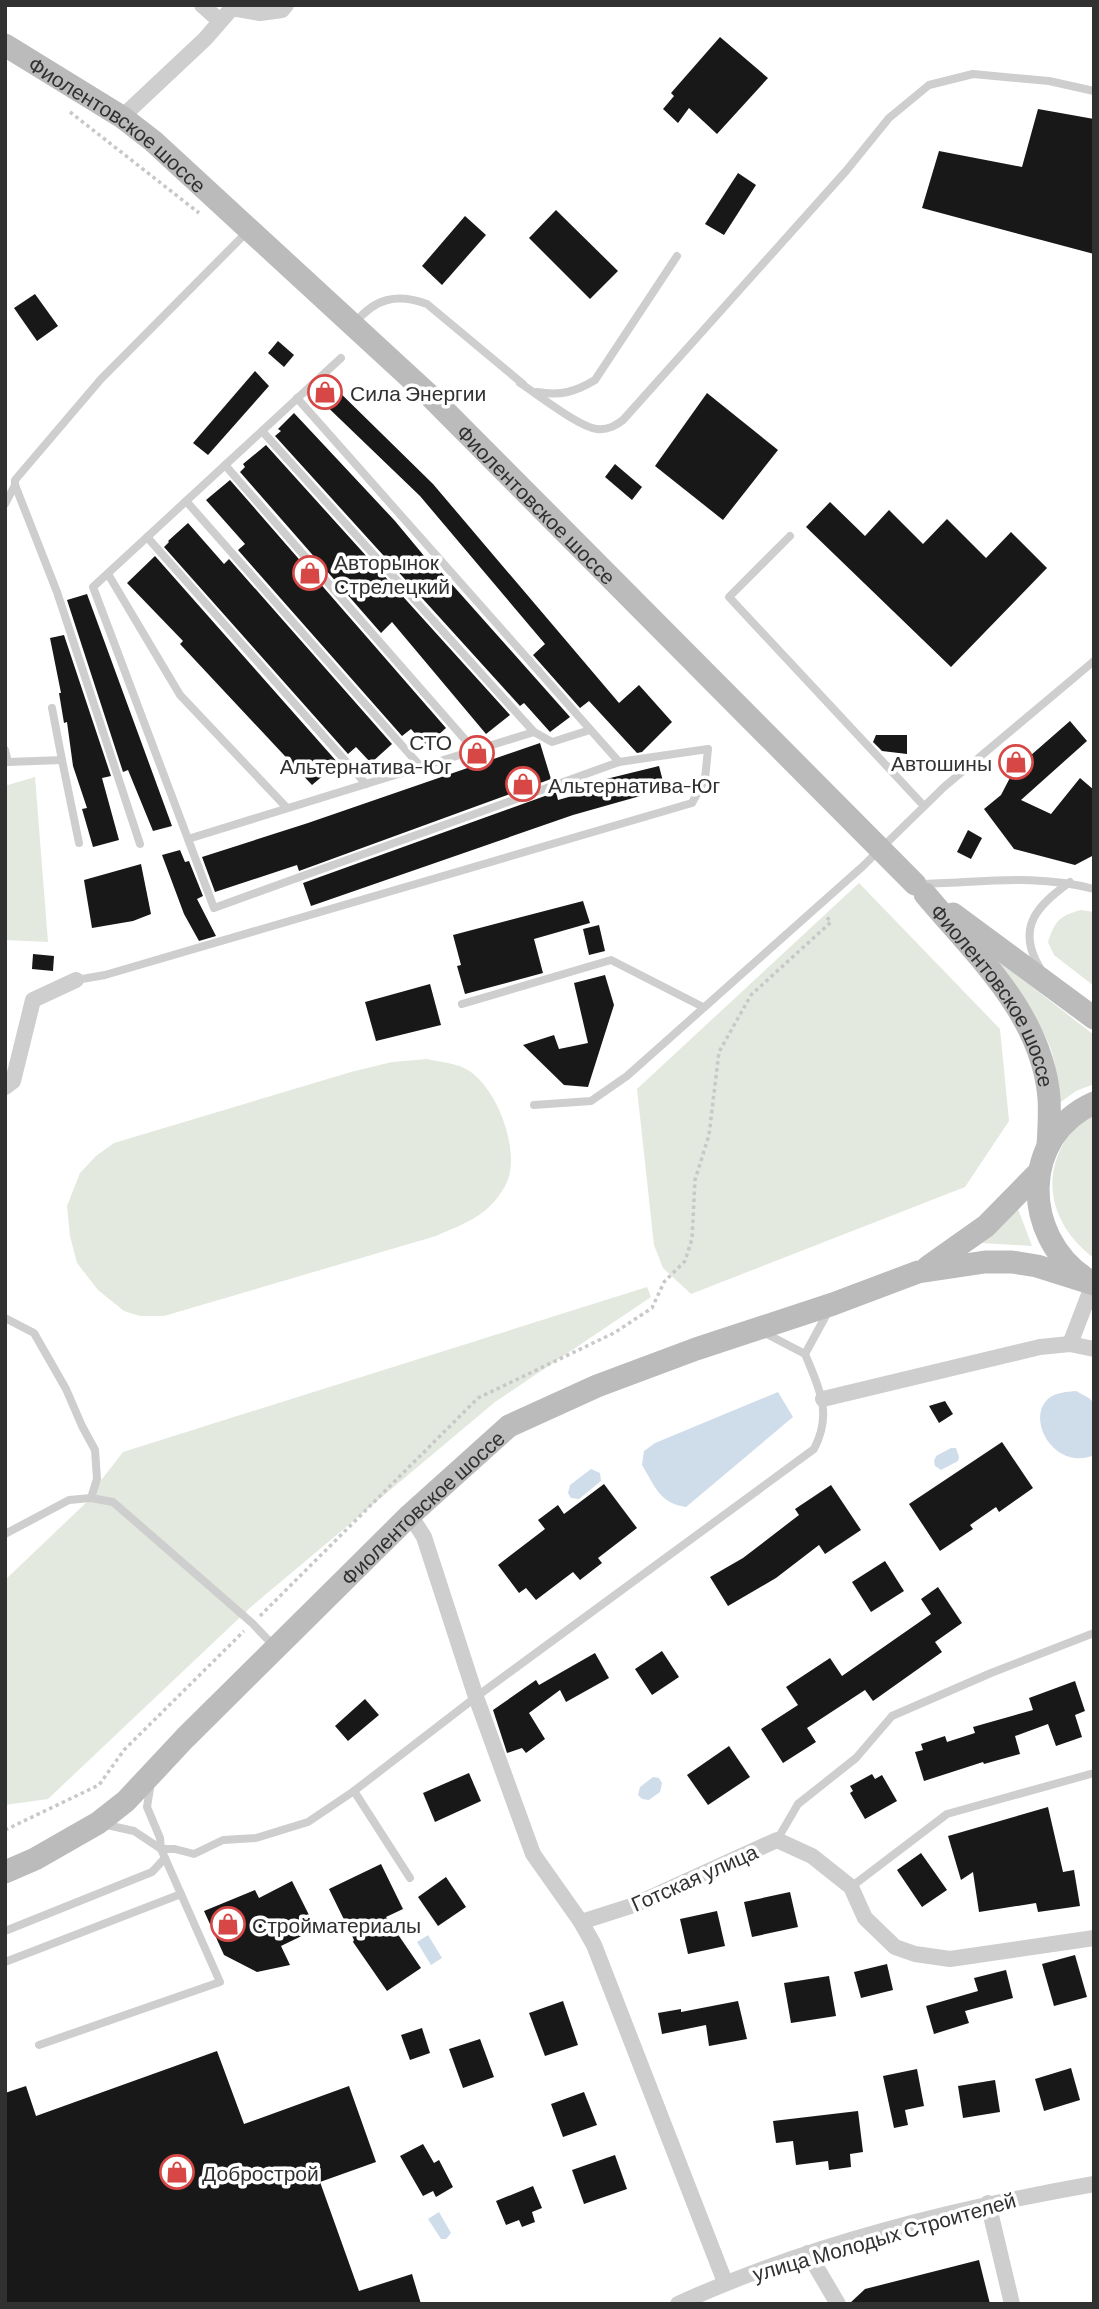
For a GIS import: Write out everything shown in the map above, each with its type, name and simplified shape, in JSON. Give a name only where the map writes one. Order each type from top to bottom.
[{"type":"main road","name":"Фиолентовское шоссе","points":[[5,45],[122,117],[153,141],[429,395],[915,884]]},
{"type":"main road","name":"Фиолентовское шоссе","points":[[1048,1146],[1049,1096],[1041,1057],[1030,1028],[1014,1000],[925,894],[1094,1018]]},
{"type":"main road","name":"Фиолентовское шоссе","points":[[1093,1284],[1071,1269],[1054,1248],[1042,1224],[1037,1198],[1039,1172],[1048,1146],[1064,1124],[1094,1103]]},
{"type":"main road","name":"Фиолентовское шоссе","points":[[919,1272],[986,1226],[1039,1172]]},
{"type":"main road","name":"Фиолентовское шоссе","points":[[5,1872],[98,1823],[126,1801],[275,1647],[410,1515],[509,1426],[597,1386],[919,1272],[985,1262],[1012,1262],[1037,1266],[1093,1284]]},
{"type":"street","points":[[202,5],[220,21]]},
{"type":"street","points":[[122,117],[205,39],[232,8],[260,13],[282,10],[286,5]]},
{"type":"street","points":[[5,1087],[13,1081],[33,1000],[76,980]]},
{"type":"street","points":[[1070,1344],[1093,1284]]},
{"type":"street","points":[[823,1399],[1040,1347],[1070,1344],[1094,1349]]},
{"type":"street","points":[[410,1515],[424,1537],[476,1697],[533,1854],[594,1945],[725,2282]]},
{"type":"street","name":"Готская улица","points":[[581,1922],[634,1905],[777,1840],[812,1856],[851,1887],[865,1918],[895,1947],[915,1954],[950,1959],[1094,1938]]},
{"type":"street","name":"улица Молодых Строителей","points":[[678,2304],[725,2282],[808,2253],[988,2203],[1094,2184]]},
{"type":"street","points":[[988,2203],[1012,2304]]},
{"type":"street","points":[[808,2253],[838,2304]]},
{"type":"lane","points":[[353,326],[363,312],[378,303],[402,298],[427,303],[520,383],[590,428],[608,429],[616,426],[846,171],[889,118],[929,85],[973,74],[1049,81],[1094,91]]},
{"type":"lane","points":[[5,505],[15,482],[101,379],[249,230]]},
{"type":"lane","points":[[520,383],[538,392],[558,395],[578,390],[595,380],[677,256]]},
{"type":"lane","points":[[76,980],[105,975],[692,803],[705,779],[708,749],[619,762],[214,908],[93,587],[341,358]]},
{"type":"lane","points":[[297,398],[619,762]]},
{"type":"lane","points":[[262,431],[534,732],[552,742],[590,730]]},
{"type":"lane","points":[[225,465],[475,751]]},
{"type":"lane","points":[[5,478],[15,482],[57,592],[140,844]]},
{"type":"lane","points":[[187,501],[421,767]]},
{"type":"lane","points":[[790,536],[729,597],[924,806]]},
{"type":"lane","points":[[148,537],[366,784]]},
{"type":"lane","points":[[108,574],[180,695],[287,808]]},
{"type":"lane","points":[[534,1105],[591,1101],[627,1076],[881,848],[944,787],[1094,661]]},
{"type":"lane","points":[[52,708],[79,844]]},
{"type":"lane","points":[[188,839],[534,732]]},
{"type":"lane","points":[[5,750],[8,762],[62,760]]},
{"type":"lane","points":[[915,884],[1024,878],[1070,882],[1094,889]]},
{"type":"lane","points":[[1050,984],[1037,964],[1031,942],[1032,917],[1046,899],[1070,882]]},
{"type":"lane","points":[[462,1004],[611,960],[704,1007]]},
{"type":"lane","points":[[806,1354],[833,1304]]},
{"type":"lane","points":[[5,1318],[34,1333],[95,1450],[97,1479],[91,1498]]},
{"type":"lane","points":[[98,1823],[134,1831],[161,1849],[194,1854],[223,1840],[256,1838],[308,1822],[354,1791],[476,1697],[814,1449],[822,1433],[823,1399],[806,1354],[757,1329]]},
{"type":"lane","points":[[5,1534],[69,1500],[91,1498],[113,1502],[252,1623],[275,1647]]},
{"type":"lane","points":[[777,1840],[798,1804],[856,1758],[892,1716],[991,1673],[1094,1633]]},
{"type":"lane","points":[[39,2045],[220,1982],[161,1849],[160,1838],[147,1807],[153,1773]]},
{"type":"lane","points":[[851,1887],[947,1814],[1094,1773]]},
{"type":"lane","points":[[354,1791],[410,1878]]},
{"type":"lane","points":[[5,1931],[152,1872],[165,1858]]},
{"type":"lane","points":[[5,1962],[181,1894]]},
{"type":"path","points":[[68,109],[205,218]]},
{"type":"path","points":[[5,1830],[99,1785],[124,1750],[478,1398],[614,1333],[652,1308],[663,1282],[685,1261],[692,1239],[695,1180],[709,1135],[719,1052],[751,995],[831,922],[817,906]]},
{"type":"shaded area","points":[[35,777],[48,942],[5,940],[5,783],[8,785]]},
{"type":"shaded area","points":[[859,883],[1000,1029],[1009,1121],[965,1187],[691,1294],[663,1268],[654,1245],[637,1089]]},
{"type":"shaded area","points":[[1081,910],[1094,912],[1094,986],[1054,955],[1048,942],[1059,920]]},
{"type":"shaded area","points":[[981,947],[1094,1035],[1094,1084],[1076,1091],[1058,1104],[1055,1063],[1047,1040],[1025,1004]]},
{"type":"shaded area","points":[[427,1059],[460,1066],[476,1076],[495,1102],[508,1136],[511,1153],[507,1182],[494,1202],[472,1219],[436,1236],[164,1316],[140,1316],[124,1311],[98,1290],[77,1263],[70,1236],[67,1206],[80,1173],[96,1156],[114,1143],[351,1072],[392,1062]]},
{"type":"shaded area","points":[[1094,1113],[1094,1258],[1079,1245],[1059,1215],[1052,1181],[1062,1147],[1075,1128]]},
{"type":"shaded area","points":[[1018,1209],[1032,1246],[982,1243]]},
{"type":"shaded area","points":[[647,1287],[651,1297],[495,1402],[252,1606],[48,1799],[5,1805],[5,1580],[91,1498],[123,1452]]},
{"type":"water","points":[[1076,1391],[1094,1403],[1094,1455],[1080,1458],[1067,1456],[1056,1450],[1042,1430],[1040,1418],[1042,1407],[1049,1398],[1059,1393]]},
{"type":"water","points":[[778,1392],[793,1417],[686,1507],[670,1502],[659,1492],[642,1465],[644,1451],[655,1443]]},
{"type":"water","points":[[956,1448],[958,1461],[941,1470],[935,1466],[936,1456]]},
{"type":"water","points":[[591,1469],[600,1473],[601,1481],[579,1499],[571,1498],[568,1493],[570,1485]]},
{"type":"water","points":[[653,1777],[659,1778],[662,1783],[660,1792],[649,1800],[642,1799],[638,1795],[640,1787]]},
{"type":"water","points":[[428,1935],[442,1958],[431,1965],[417,1942]]},
{"type":"water","points":[[439,2212],[451,2233],[446,2239],[441,2239],[428,2219]]},
{"type":"building","points":[[720,37],[768,78],[717,134],[689,108],[678,123],[663,109],[674,96],[671,93]]},
{"type":"building","points":[[1038,109],[1094,119],[1094,254],[922,208],[939,151],[1022,167]]},
{"type":"building","points":[[738,173],[756,185],[724,235],[705,224]]},
{"type":"building","points":[[556,210],[618,271],[590,299],[529,238]]},
{"type":"building","points":[[465,216],[486,235],[442,285],[422,266]]},
{"type":"building","points":[[35,294],[58,326],[37,341],[14,308]]},
{"type":"building","points":[[278,341],[294,355],[284,367],[268,353]]},
{"type":"building","points":[[255,371],[269,386],[208,455],[193,443]]},
{"type":"building","points":[[327,380],[433,484],[619,703],[639,685],[672,722],[642,752],[637,753],[589,701],[580,708],[533,655],[545,644],[420,496],[315,395],[315,391]]},
{"type":"building","points":[[707,393],[778,450],[723,520],[655,466]]},
{"type":"building","points":[[294,413],[395,521],[570,717],[550,732],[524,703],[520,706],[275,436],[281,431],[278,429]]},
{"type":"building","points":[[266,445],[510,715],[486,734],[392,622],[381,633],[240,472],[245,467],[243,464]]},
{"type":"building","points":[[615,464],[642,487],[632,500],[605,477]]},
{"type":"building","points":[[230,480],[446,728],[426,746],[411,729],[402,736],[238,550],[245,544],[206,500]]},
{"type":"building","points":[[830,502],[865,536],[889,510],[923,544],[947,519],[986,558],[1011,532],[1047,568],[951,667],[806,527]]},
{"type":"building","points":[[188,523],[224,564],[229,559],[392,744],[371,763],[356,747],[348,754],[164,547]]},
{"type":"building","points":[[155,556],[338,763],[312,785],[180,644],[183,641],[127,583]]},
{"type":"building","points":[[87,594],[172,826],[153,831],[128,770],[123,772],[67,600]]},
{"type":"building","points":[[64,635],[111,776],[102,778],[119,840],[93,847],[82,809],[87,808],[73,766],[67,722],[64,723],[50,638]]},
{"type":"building","points":[[1070,721],[1087,741],[1021,800],[1051,814],[1080,778],[1094,790],[1094,855],[1075,865],[1014,849],[984,809],[1001,795],[1014,770]]},
{"type":"building","points":[[876,735],[907,735],[907,754],[882,751],[873,742]]},
{"type":"building","points":[[540,743],[551,779],[299,871],[297,865],[215,892],[202,857]]},
{"type":"building","points":[[659,766],[665,789],[573,815],[311,906],[303,883],[556,792],[558,800],[604,787],[602,780]]},
{"type":"building","points":[[968,830],[982,838],[971,859],[957,852]]},
{"type":"building","points":[[180,850],[185,862],[189,861],[203,896],[197,899],[216,936],[199,941],[184,914],[162,855]]},
{"type":"building","points":[[141,864],[151,914],[133,921],[92,928],[84,880]]},
{"type":"building","points":[[583,901],[590,923],[534,939],[543,973],[465,994],[457,966],[461,965],[453,935]]},
{"type":"building","points":[[599,925],[605,951],[589,955],[583,929]]},
{"type":"building","points":[[33,954],[54,956],[53,971],[32,969]]},
{"type":"building","points":[[605,975],[614,1005],[588,1087],[564,1085],[523,1045],[554,1035],[559,1049],[588,1043],[574,983]]},
{"type":"building","points":[[430,984],[441,1025],[376,1041],[365,1002]]},
{"type":"building","points":[[945,1401],[953,1414],[939,1423],[929,1406]]},
{"type":"building","points":[[1002,1442],[1033,1488],[999,1512],[996,1507],[970,1525],[973,1529],[940,1551],[909,1504]]},
{"type":"building","points":[[604,1484],[637,1528],[598,1558],[602,1563],[580,1580],[573,1572],[536,1600],[526,1588],[519,1593],[498,1565],[545,1529],[538,1520],[558,1505],[564,1514]]},
{"type":"building","points":[[831,1485],[861,1530],[825,1554],[819,1545],[776,1578],[728,1606],[710,1577],[743,1558],[799,1515],[795,1509]]},
{"type":"building","points":[[885,1561],[904,1591],[871,1612],[852,1582]]},
{"type":"building","points":[[938,1587],[962,1623],[935,1642],[942,1652],[873,1701],[865,1690],[807,1728],[816,1742],[783,1763],[761,1729],[798,1705],[786,1687],[830,1658],[842,1676],[931,1614],[921,1599]]},
{"type":"building","points":[[662,1651],[679,1677],[652,1695],[635,1669]]},
{"type":"building","points":[[595,1653],[609,1678],[566,1702],[560,1690],[529,1713],[545,1739],[526,1753],[522,1748],[507,1753],[493,1710],[536,1680],[539,1685]]},
{"type":"building","points":[[1075,1681],[1085,1711],[1075,1715],[1082,1737],[1056,1746],[1048,1724],[1015,1736],[1020,1754],[984,1764],[983,1762],[924,1781],[915,1752],[923,1750],[921,1744],[945,1736],[947,1742],[975,1733],[973,1727],[1033,1710],[1029,1698]]},
{"type":"building","points":[[365,1699],[379,1715],[348,1741],[335,1726]]},
{"type":"building","points":[[729,1746],[750,1777],[708,1805],[687,1775]]},
{"type":"building","points":[[469,1773],[481,1801],[435,1822],[423,1793]]},
{"type":"building","points":[[872,1774],[875,1779],[882,1775],[897,1801],[865,1819],[850,1793],[853,1791],[850,1786]]},
{"type":"building","points":[[1048,1807],[1063,1872],[1074,1870],[1080,1906],[1038,1912],[1036,1903],[979,1912],[973,1872],[961,1880],[948,1836]]},
{"type":"building","points":[[921,1853],[947,1890],[922,1907],[897,1870]]},
{"type":"building","points":[[381,1864],[403,1909],[386,1917],[421,1968],[387,1991],[353,1942],[329,1889]]},
{"type":"building","points":[[446,1877],[466,1907],[438,1926],[418,1897]]},
{"type":"building","points":[[292,1881],[316,1929],[281,1946],[290,1965],[257,1972],[224,1955],[204,1911],[255,1890],[259,1898]]},
{"type":"building","points":[[790,1892],[798,1927],[752,1937],[744,1902]]},
{"type":"building","points":[[717,1911],[725,1946],[688,1954],[680,1919]]},
{"type":"building","points":[[1075,1955],[1087,1997],[1054,2006],[1042,1964]]},
{"type":"building","points":[[887,1964],[893,1990],[861,1998],[854,1972]]},
{"type":"building","points":[[1006,1970],[1013,1998],[965,2011],[969,2023],[934,2034],[926,2006],[978,1991],[974,1978]]},
{"type":"building","points":[[829,1976],[836,2016],[791,2023],[784,1983]]},
{"type":"building","points":[[563,2001],[578,2045],[545,2056],[529,2013]]},
{"type":"building","points":[[738,2001],[747,2039],[709,2046],[706,2025],[662,2034],[658,2013],[681,2009],[681,2012]]},
{"type":"building","points":[[422,2028],[430,2053],[410,2060],[401,2035]]},
{"type":"building","points":[[480,2039],[494,2077],[463,2088],[449,2049]]},
{"type":"building","name":"Добрострой","points":[[217,2051],[244,2124],[349,2086],[376,2162],[320,2182],[359,2291],[412,2274],[421,2304],[5,2304],[5,2093],[26,2086],[36,2116]]},
{"type":"building","points":[[1071,2068],[1080,2100],[1044,2111],[1035,2079]]},
{"type":"building","points":[[917,2069],[924,2106],[905,2110],[908,2125],[894,2128],[883,2076]]},
{"type":"building","points":[[995,2080],[1000,2112],[963,2118],[958,2086]]},
{"type":"building","points":[[584,2092],[597,2125],[563,2137],[551,2104]]},
{"type":"building","points":[[858,2111],[863,2152],[850,2154],[851,2167],[829,2170],[828,2161],[796,2165],[793,2141],[776,2143],[773,2121]]},
{"type":"building","points":[[423,2144],[434,2163],[439,2160],[453,2187],[436,2197],[433,2191],[423,2196],[400,2156]]},
{"type":"building","points":[[615,2155],[627,2189],[584,2204],[572,2170]]},
{"type":"building","points":[[533,2186],[542,2208],[532,2212],[535,2222],[522,2227],[519,2220],[506,2225],[496,2201]]},
{"type":"building","points":[[979,2260],[990,2304],[849,2304],[865,2289]]},
{"type":"place","name":"Сила Энергии","points":[[325,392]]},
{"type":"place","name":"Авторынок Стрелецкий","points":[[310,573]]},
{"type":"place","name":"СТО Альтернатива-Юг","points":[[477,753]]},
{"type":"place","name":"Автошины","points":[[1016,762]]},
{"type":"place","name":"Альтернатива-Юг","points":[[523,784]]},
{"type":"place","name":"Стройматериалы","points":[[228,1924]]},
{"type":"place","name":"Добрострой","points":[[177,2172]]}]
